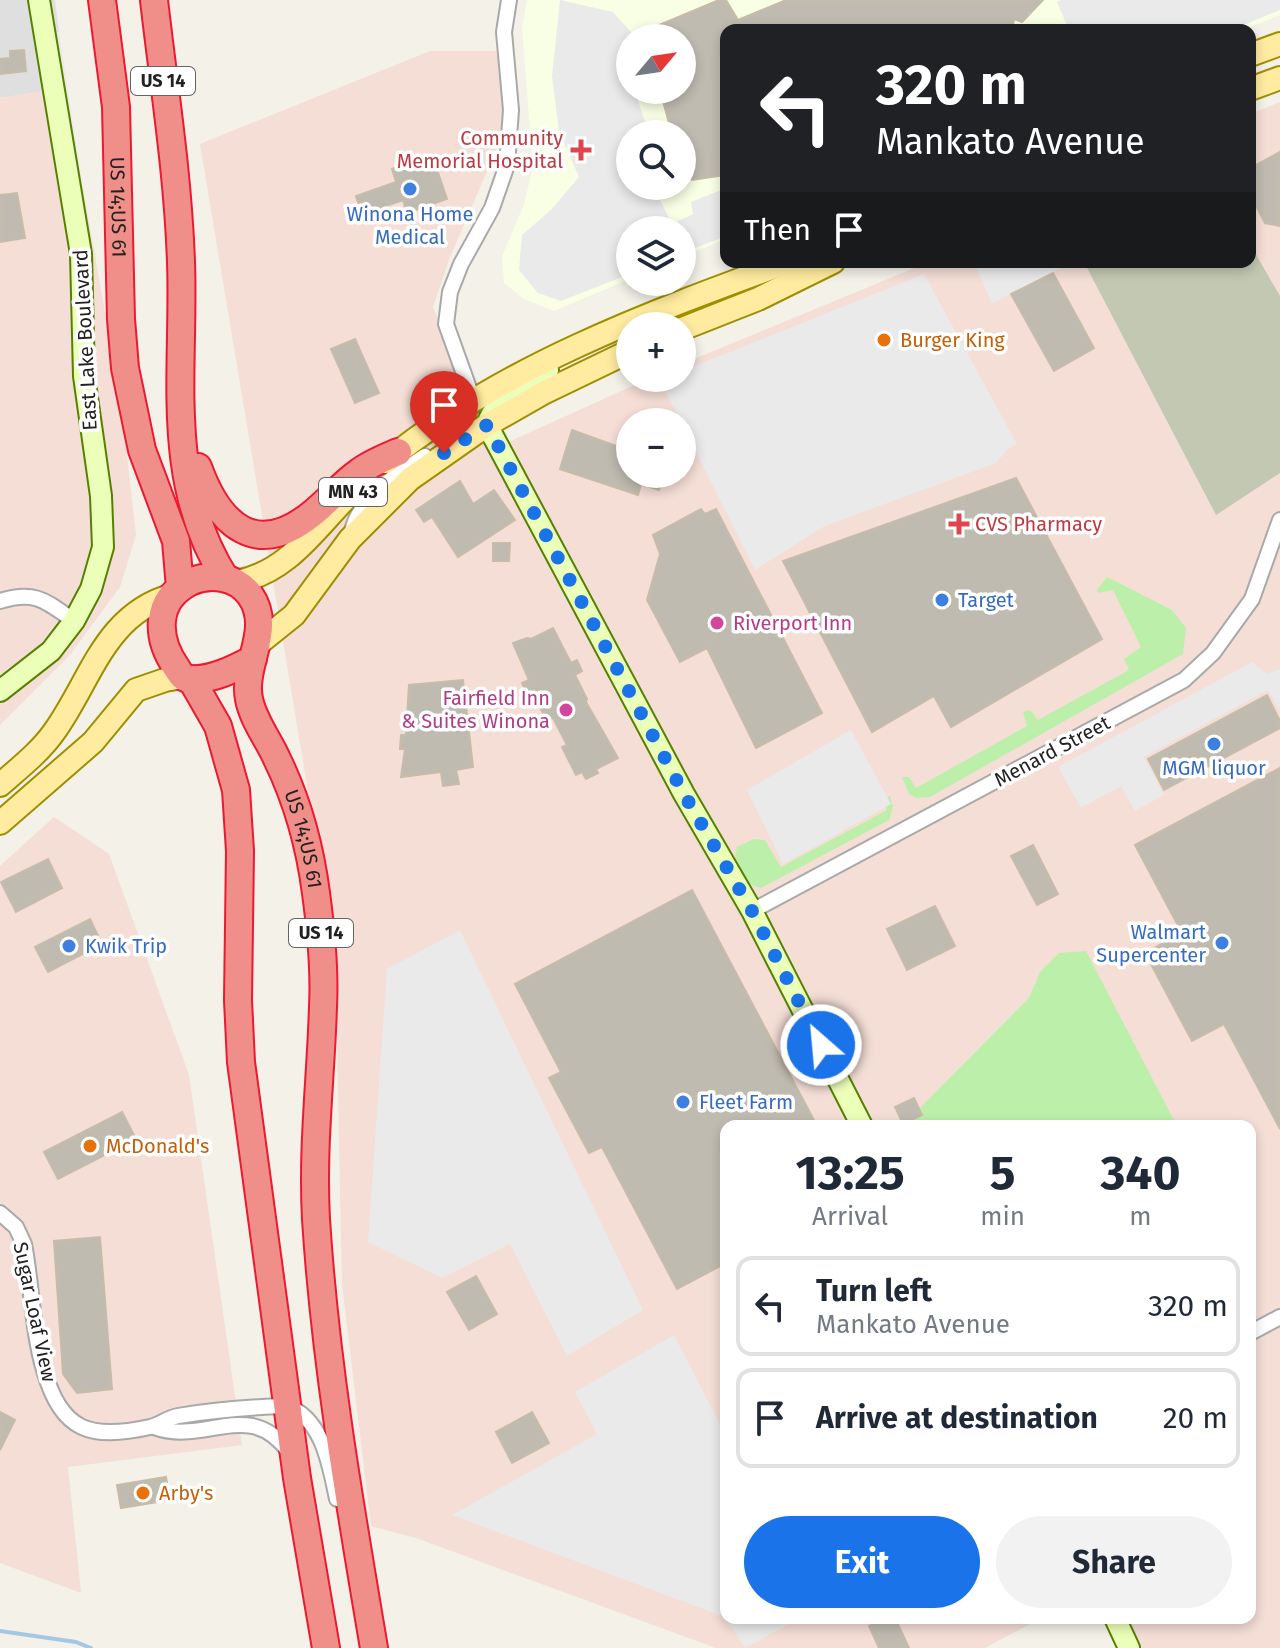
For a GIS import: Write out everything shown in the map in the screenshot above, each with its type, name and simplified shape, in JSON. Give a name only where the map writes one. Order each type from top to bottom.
[{"type":"highway","name":"US 14;US 61","points":[[102,0],[116,107],[125,368],[142,450],[176,541],[176,592],[164,612],[161,640],[164,650],[187,678],[218,726],[236,790],[240,851],[238,1000],[241,1062],[287,1406]]},
{"type":"highway","name":"US 14;US 61","points":[[154,0],[181,261],[179,390],[181,437],[188,481],[200,523],[230,580],[254,602],[259,618],[248,694],[250,705],[277,759],[295,807],[309,857],[320,922],[324,1002],[316,1125],[316,1219],[359,1561]]},
{"type":"highway","points":[[179,390],[185,403],[196,462],[213,502],[229,521],[253,533],[271,533],[297,523],[359,472],[398,452]]},
{"type":"highway","points":[[176,592],[199,578],[230,580]]},
{"type":"highway","points":[[187,678],[231,670],[255,651]]},
{"type":"highway","name":"US 14","points":[[287,1406],[326,1648]]},
{"type":"highway","name":"US 14","points":[[359,1561],[374,1648]]},
{"type":"main road","points":[[1256,53],[1280,44]]},
{"type":"main road","points":[[1256,87],[1280,78]]},
{"type":"main road","name":"MN 43","points":[[230,580],[262,575],[286,560],[305,544],[345,499],[398,452],[448,416],[600,336],[664,308],[772,268]]},
{"type":"main road","points":[[696,323],[758,299],[821,268]]},
{"type":"main road","name":"MN 43","points":[[255,651],[294,615],[350,539],[410,479],[487,425],[545,392],[616,358]]},
{"type":"main road","points":[[0,785],[53,734],[109,638],[152,601],[176,592]]},
{"type":"main road","points":[[0,823],[93,742],[136,690],[154,683],[187,678]]},
{"type":"street","name":"East Lake Boulevard","points":[[0,691],[51,651],[74,621],[99,567],[103,547],[103,520],[86,399],[77,216],[39,0]]},
{"type":"street","points":[[350,539],[355,519],[370,500],[390,480],[457,433],[469,418],[474,402],[446,324],[450,292],[461,264],[492,208],[507,165],[511,110],[504,32],[509,0]]},
{"type":"street","points":[[600,336],[588,347],[507,395],[494,409],[487,425],[695,814],[752,911],[859,1120]]},
{"type":"street","name":"Menard Street","points":[[752,911],[1184,680],[1213,653],[1252,599],[1280,520]]},
{"type":"street","points":[[0,601],[32,596],[43,599],[74,621]]},
{"type":"street","name":"Sugar Loaf View","points":[[0,1213],[16,1227],[24,1244],[43,1369],[54,1398],[69,1421],[80,1429],[94,1432],[154,1427],[167,1432],[181,1432],[256,1425],[279,1439],[295,1460]]},
{"type":"street","points":[[1256,1330],[1280,1317]]},
{"type":"street","points":[[287,1406],[299,1410],[318,1436],[330,1466],[345,1537],[359,1561]]},
{"type":"street","name":"Sugar Loaf View","points":[[154,1427],[165,1419],[197,1413],[287,1406]]},
{"type":"street","points":[[1118,1624],[1129,1648]]},
{"type":"shaded area","points":[[0,0],[55,0],[59,32],[50,34],[58,89],[0,98]]},
{"type":"shaded area","name":"Community Memorial Hospital","points":[[527,0],[1280,0],[1280,15],[1256,25],[720,24],[720,241],[696,251],[696,216],[616,216],[616,285],[554,311],[524,299],[504,283],[502,256],[524,204],[533,167],[522,29]]},
{"type":"shaded area","points":[[560,0],[613,12],[624,24],[616,24],[616,104],[639,104],[644,120],[616,120],[616,200],[660,200],[668,216],[616,216],[616,279],[561,301],[538,293],[519,270],[522,235],[552,209],[579,177],[559,131],[552,76]]},
{"type":"shaded area","points":[[1280,0],[1280,10],[1246,24],[1066,24],[1057,2]]},
{"type":"shaded area","points":[[59,32],[83,189],[75,190],[49,34]]},
{"type":"shaded area","points":[[430,51],[499,51],[504,132],[450,257],[433,307],[491,450],[619,392],[696,392],[696,358],[914,268],[1256,268],[1256,112],[1280,102],[1280,1648],[1129,1648],[1118,1624],[1256,1624],[1256,1120],[720,1120],[720,1624],[1030,1624],[985,1648],[716,1648],[416,1538],[371,1526],[342,1284],[336,994],[323,881],[200,144]]},
{"type":"shaded area","points":[[58,89],[75,190],[83,189],[121,402],[136,535],[120,587],[69,656],[0,725],[0,98]]},
{"type":"shaded area","points":[[720,190],[720,238],[696,248],[696,216],[689,216],[693,214],[691,202]]},
{"type":"shaded area","points":[[1256,254],[1280,296],[1280,473],[1216,515],[1087,268],[1256,268]]},
{"type":"shaded area","points":[[977,268],[1061,268],[992,304]]},
{"type":"shaded area","points":[[924,274],[1017,444],[996,463],[825,526],[755,570],[696,452],[696,408],[674,408],[666,392],[696,392],[696,365]]},
{"type":"shaded area","points":[[1252,662],[1267,674],[1280,669],[1280,711],[1268,690],[1144,757],[1164,795],[1135,811],[1121,786],[1081,808],[1058,767]]},
{"type":"shaded area","points":[[851,730],[891,804],[783,864],[747,790]]},
{"type":"shaded area","points":[[54,817],[109,854],[189,1075],[242,1445],[68,1467],[81,1593],[0,1563],[0,866]]},
{"type":"shaded area","points":[[460,930],[643,1310],[567,1356],[510,1244],[442,1278],[368,1242],[387,969]]},
{"type":"shaded area","points":[[674,1335],[720,1424],[720,1615],[452,1515],[597,1434],[575,1392]]},
{"type":"shaded area","points":[[730,1624],[789,1624],[745,1648]]},
{"type":"green space","points":[[1107,577],[1172,610],[1186,628],[1183,654],[930,797],[917,798],[909,794],[902,777],[909,777],[916,788],[1027,726],[1023,712],[1030,710],[1038,720],[1129,670],[1124,659],[1141,647],[1113,590],[1098,593]]},
{"type":"green space","points":[[890,796],[893,807],[889,820],[761,888],[747,883],[735,857],[737,847],[754,839],[765,840],[781,867],[887,810],[883,799]]},
{"type":"green space","points":[[1086,951],[1174,1120],[908,1120],[1029,998],[1040,972],[1059,953]]},
{"type":"building","points":[[719,0],[726,0],[738,20],[786,0],[1043,0],[1022,22],[1014,19],[1013,24],[720,24],[720,176],[696,179],[696,120],[668,120],[664,104],[696,104],[696,24],[662,24]]},
{"type":"building","points":[[24,50],[26,71],[0,74],[0,59],[10,58],[10,51]]},
{"type":"building","points":[[1280,152],[1280,226],[1265,223],[1256,206],[1256,165]]},
{"type":"building","name":"Winona Home Medical","points":[[432,155],[447,199],[407,213],[403,200],[362,214],[356,196],[396,182],[392,169]]},
{"type":"building","points":[[17,193],[25,238],[0,242],[0,195]]},
{"type":"building","points":[[1053,273],[1094,348],[1054,371],[1011,294]]},
{"type":"building","points":[[355,339],[379,393],[355,403],[331,349]]},
{"type":"building","points":[[572,430],[616,446],[616,488],[560,469]]},
{"type":"building","name":"Target","points":[[1016,478],[1102,639],[951,727],[934,696],[872,732],[783,561]]},
{"type":"building","points":[[460,481],[473,504],[494,490],[515,520],[458,557],[432,517],[424,522],[416,510]]},
{"type":"building","points":[[617,488],[640,488],[638,495]]},
{"type":"building","name":"Riverport Inn","points":[[701,509],[705,514],[716,509],[822,713],[756,748],[707,648],[680,662],[647,600],[660,554],[653,535]]},
{"type":"building","points":[[493,543],[510,543],[509,561],[493,561]]},
{"type":"building","name":"Fairfield Inn & Suites Winona","points":[[553,628],[571,663],[577,660],[582,671],[575,675],[586,702],[618,758],[596,769],[598,773],[586,779],[582,772],[576,775],[562,747],[567,745],[553,718],[547,721],[532,692],[528,696],[522,683],[529,680],[513,643],[531,639]]},
{"type":"building","points":[[463,680],[473,767],[456,770],[459,784],[443,786],[441,772],[401,777],[405,749],[400,749],[401,735],[406,735],[409,685]]},
{"type":"building","name":"MGM liquor","points":[[1267,695],[1280,721],[1280,728],[1164,790],[1148,759]]},
{"type":"building","name":"Walmart Supercenter","points":[[1280,768],[1280,1129],[1224,1024],[1192,1041],[1145,953],[1182,933],[1135,845]]},
{"type":"building","points":[[1033,845],[1058,894],[1037,905],[1011,856]]},
{"type":"building","name":"Kwik Trip","points":[[48,859],[62,888],[16,912],[1,882]]},
{"type":"building","name":"Fleet Farm","points":[[692,890],[814,1120],[720,1120],[720,1266],[677,1289],[602,1147],[589,1153],[549,1078],[561,1072],[515,984]]},
{"type":"building","points":[[935,906],[955,946],[907,970],[887,929]]},
{"type":"building","name":"Kwik Trip","points":[[90,919],[102,944],[48,972],[35,947]]},
{"type":"building","points":[[914,1098],[922,1115],[911,1120],[901,1120],[895,1107]]},
{"type":"building","name":"McDonald's","points":[[122,1112],[136,1139],[58,1179],[44,1152]]},
{"type":"building","points":[[100,1237],[112,1389],[77,1393],[63,1374],[54,1241]]},
{"type":"building","points":[[476,1276],[497,1314],[469,1330],[447,1292]]},
{"type":"building","points":[[0,1412],[15,1420],[0,1450]]},
{"type":"building","points":[[532,1412],[549,1443],[512,1463],[496,1432]]},
{"type":"building","name":"Arby's","points":[[166,1477],[170,1500],[121,1508],[117,1485]]},
{"type":"building","points":[[898,1624],[909,1648],[879,1648],[869,1626]]},
{"type":"waterway","points":[[0,1631],[76,1642],[91,1648]]},
{"type":"place","name":"Community Memorial Hospital","points":[[581,150]]},
{"type":"place","name":"Winona Home Medical","points":[[410,189]]},
{"type":"place","name":"Burger King","points":[[884,340]]},
{"type":"place","name":"CVS Pharmacy","points":[[959,524]]},
{"type":"place","name":"Target","points":[[942,600]]},
{"type":"place","name":"Riverport Inn","points":[[717,623]]},
{"type":"place","name":"Fairfield Inn & Suites Winona","points":[[566,710]]},
{"type":"place","name":"MGM liquor","points":[[1214,744]]},
{"type":"place","name":"Walmart Supercenter","points":[[1222,943]]},
{"type":"place","name":"Kwik Trip","points":[[69,946]]},
{"type":"place","name":"Fleet Farm","points":[[683,1102]]},
{"type":"place","name":"McDonald's","points":[[90,1146]]},
{"type":"place","name":"Arby's","points":[[143,1493]]},
{"type":"route","points":[[444,453],[487,425],[684,794],[752,911],[821,1045]]}]
